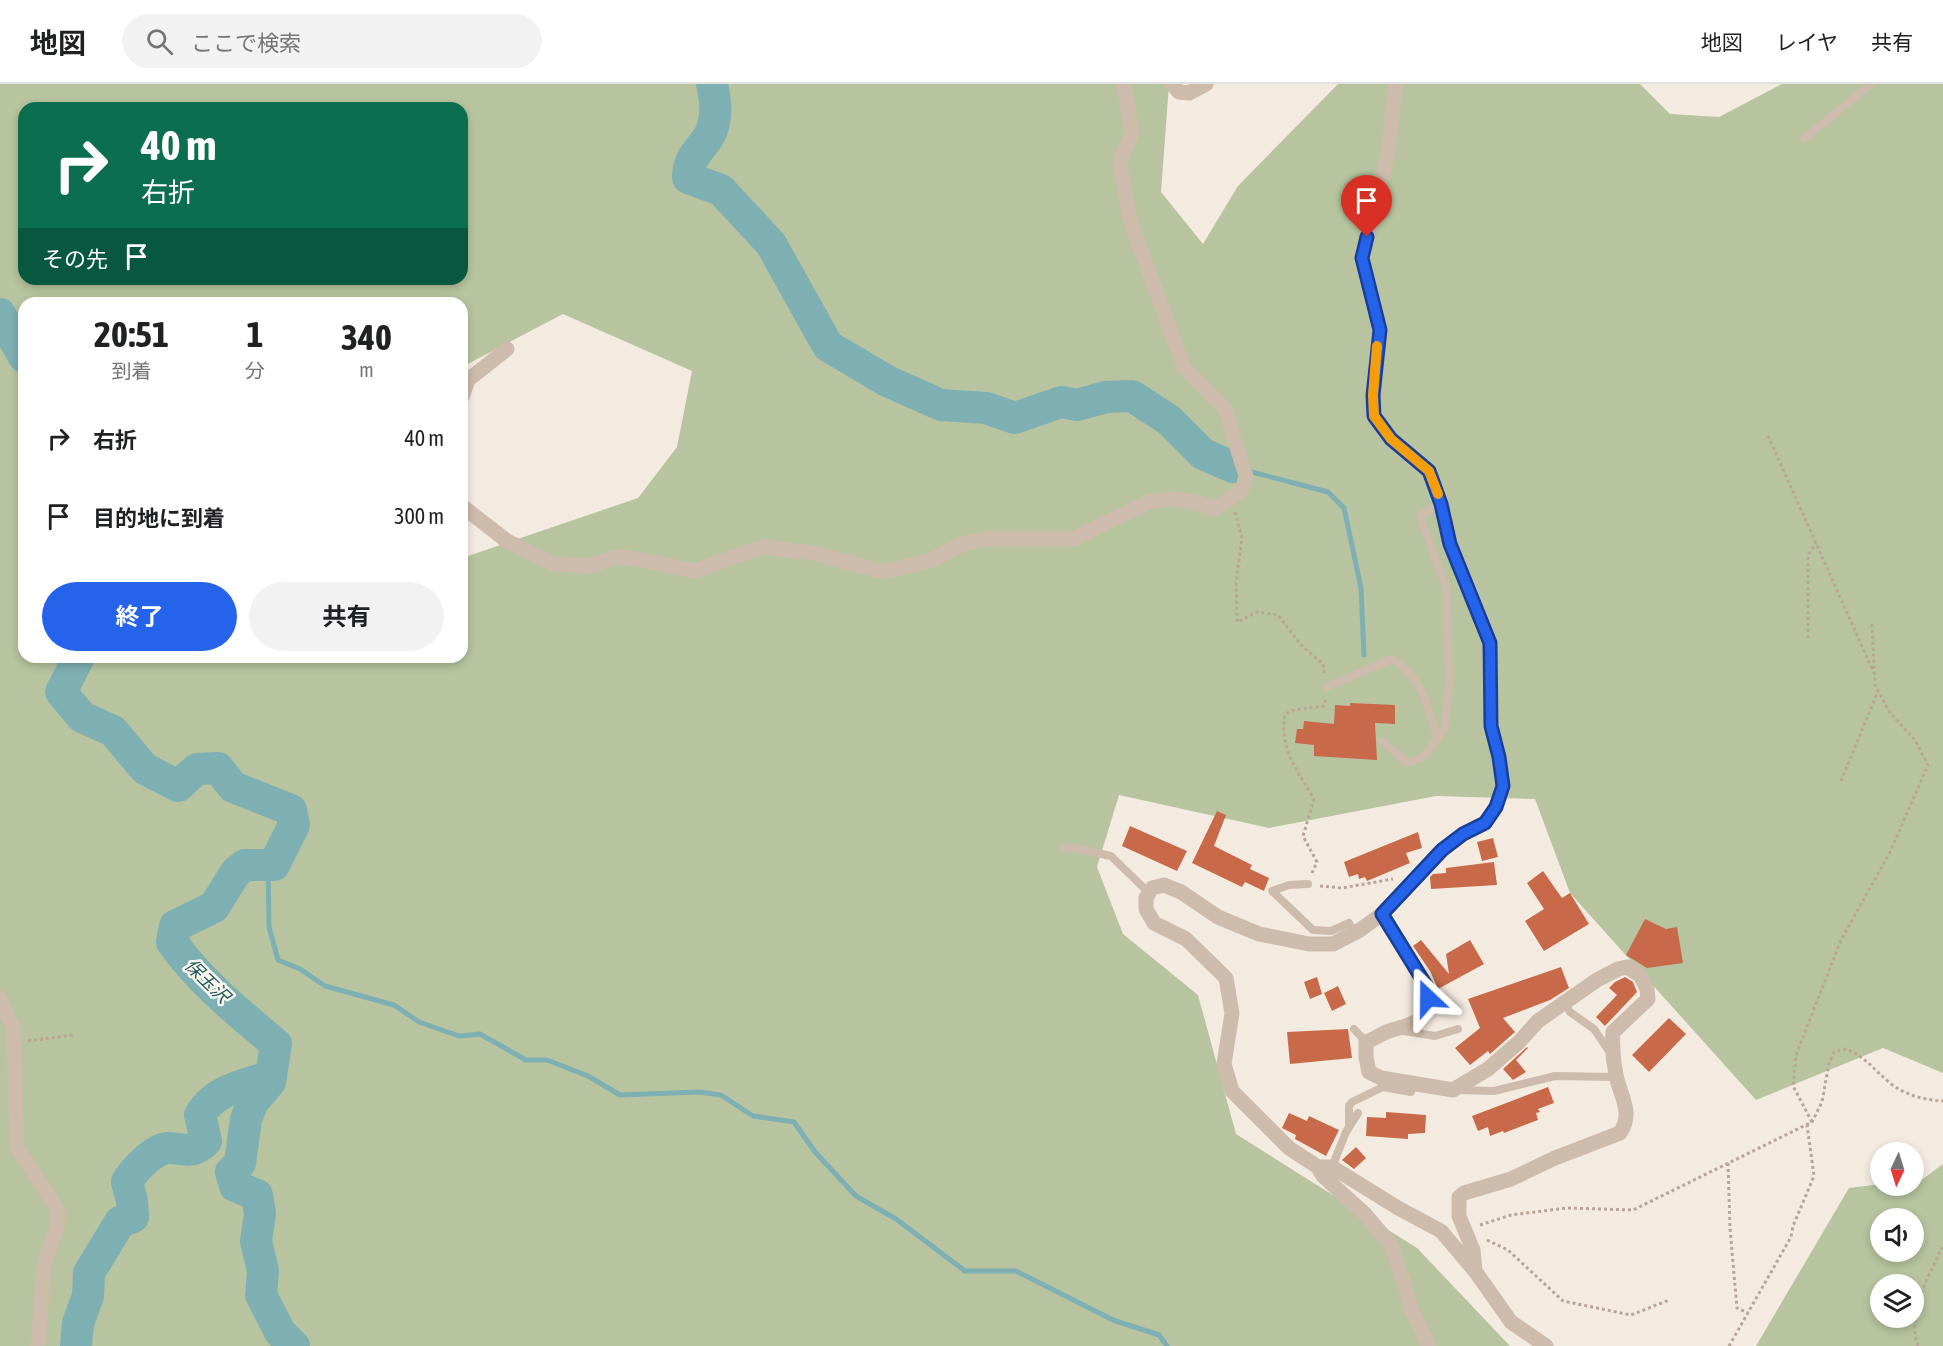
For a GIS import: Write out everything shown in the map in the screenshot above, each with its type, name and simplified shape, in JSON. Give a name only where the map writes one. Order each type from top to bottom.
[{"type":"street","points":[[468,511],[507,541],[554,564],[590,566],[615,557],[638,559],[695,571],[762,548],[814,553],[884,572],[932,560],[965,543],[987,539],[1073,539],[1151,501],[1173,499],[1196,502],[1215,509],[1227,502],[1242,490],[1246,476],[1235,438],[1225,409],[1184,367],[1130,220],[1120,162],[1132,133],[1124,84]]},
{"type":"street","points":[[1172,84],[1179,92],[1189,93],[1206,84]]},
{"type":"street","points":[[1396,84],[1387,157],[1362,258],[1380,330],[1373,395],[1374,416],[1391,439],[1429,471],[1441,504],[1450,544],[1490,643],[1491,726],[1503,786],[1496,807],[1485,823],[1456,839],[1419,873],[1382,914],[1333,944],[1309,944],[1259,934],[1218,916],[1164,885],[1152,888],[1146,898],[1146,909],[1154,923],[1186,939],[1226,978],[1232,1013],[1224,1064],[1232,1091],[1289,1148],[1441,1231],[1475,1271],[1511,1322],[1546,1346]]},
{"type":"street","points":[[468,380],[507,349]]},
{"type":"street","points":[[1382,914],[1427,987],[1426,1011],[1419,1021],[1398,1030],[1388,1031],[1366,1042],[1369,1072],[1380,1078],[1453,1090],[1488,1069],[1520,1042],[1538,1021],[1618,969],[1627,967],[1640,975],[1647,989],[1648,999],[1614,1032],[1616,1077],[1628,1112],[1620,1133],[1555,1158],[1511,1179],[1464,1193],[1459,1197],[1457,1203],[1473,1250],[1475,1271]]},
{"type":"street","points":[[0,998],[13,1028],[17,1147],[58,1210],[57,1228],[44,1264],[38,1346]]},
{"type":"street","points":[[1325,1167],[1323,1176],[1365,1214],[1392,1246],[1412,1310],[1429,1346]]},
{"type":"lane","points":[[1804,139],[1871,84]]},
{"type":"lane","points":[[1382,741],[1407,763],[1423,757],[1445,728],[1449,684],[1447,590],[1420,516],[1441,504]]},
{"type":"lane","points":[[1327,687],[1392,659],[1406,667],[1419,686],[1427,703],[1437,740]]},
{"type":"lane","points":[[1062,848],[1075,848],[1111,856],[1149,893]]},
{"type":"lane","points":[[1308,884],[1289,885],[1272,891],[1313,930],[1331,931],[1349,923],[1354,933]]},
{"type":"lane","points":[[1565,1002],[1570,1012],[1594,1029],[1614,1058]]},
{"type":"lane","points":[[1354,1029],[1366,1042]]},
{"type":"lane","points":[[1398,1030],[1436,1036],[1458,1029]]},
{"type":"lane","points":[[1453,1090],[1494,1091],[1555,1076],[1616,1077]]},
{"type":"lane","points":[[1349,1127],[1349,1106],[1353,1102],[1383,1087],[1411,1092],[1414,1084]]},
{"type":"lane","points":[[1325,1167],[1358,1113]]},
{"type":"path","points":[[1768,436],[1875,674]]},
{"type":"path","points":[[1227,502],[1234,508],[1242,538],[1236,583],[1237,622],[1258,612],[1278,615],[1300,645],[1323,664],[1327,687],[1324,706],[1294,710],[1285,714],[1283,726],[1283,739],[1286,747],[1314,799],[1303,836],[1317,862],[1313,873],[1306,878],[1308,884],[1342,888],[1375,884],[1419,873]]},
{"type":"path","points":[[1808,638],[1808,555],[1816,543]]},
{"type":"path","points":[[1812,1122],[1793,1086],[1796,1055],[1841,940],[1890,852],[1929,765],[1915,740],[1890,713],[1878,691],[1872,624]]},
{"type":"path","points":[[1841,781],[1878,691]]},
{"type":"path","points":[[14,1042],[74,1035]]},
{"type":"path","points":[[1464,1229],[1511,1215],[1567,1208],[1633,1210],[1812,1122],[1822,1102],[1831,1058],[1834,1052],[1846,1048],[1862,1055],[1891,1084],[1923,1100],[1943,1101]]},
{"type":"path","points":[[1729,1346],[1791,1237],[1793,1226],[1814,1176],[1807,1125]]},
{"type":"path","points":[[1728,1162],[1730,1228],[1737,1308],[1748,1313]]},
{"type":"path","points":[[1464,1229],[1508,1250],[1563,1300],[1631,1315],[1670,1300]]},
{"type":"path","points":[[1918,1346],[1914,1334],[1919,1298],[1943,1246]]},
{"type":"green space","points":[[0,84],[1169,84],[1161,192],[1203,244],[1238,186],[1338,84],[1640,84],[1670,114],[1719,117],[1782,84],[1943,84],[1943,1073],[1883,1048],[1756,1100],[1570,893],[1535,799],[1436,796],[1269,828],[1119,795],[1097,867],[1123,934],[1198,995],[1236,1134],[1417,1248],[1510,1346],[0,1346]]},
{"type":"green space","points":[[1943,1164],[1943,1346],[1756,1346],[1849,1188],[1870,1185],[1870,1196],[1924,1196],[1924,1178]]},
{"type":"building","points":[[1350,703],[1395,705],[1395,724],[1375,723],[1377,760],[1314,756],[1314,745],[1295,743],[1297,729],[1303,729],[1304,721],[1334,724],[1335,705],[1350,706]]},
{"type":"building","points":[[1217,811],[1226,815],[1214,846],[1252,865],[1250,869],[1269,878],[1264,891],[1245,882],[1242,887],[1192,863]]},
{"type":"building","points":[[1130,826],[1187,851],[1177,871],[1122,846]]},
{"type":"building","points":[[1418,832],[1422,848],[1406,853],[1410,863],[1367,881],[1365,877],[1359,879],[1358,874],[1349,877],[1344,862]]},
{"type":"building","points":[[1493,838],[1498,857],[1482,861],[1477,842]]},
{"type":"building","points":[[1494,862],[1497,885],[1431,889],[1430,877],[1433,874],[1446,873],[1446,868]]},
{"type":"building","points":[[1543,871],[1562,898],[1570,893],[1589,924],[1544,951],[1525,921],[1544,909],[1527,883]]},
{"type":"building","points":[[1645,919],[1666,929],[1677,927],[1683,963],[1647,968],[1626,955]]},
{"type":"building","points":[[1421,940],[1449,974],[1446,954],[1470,940],[1484,964],[1438,989],[1430,971],[1413,946]]},
{"type":"building","points":[[1561,967],[1569,988],[1550,1000],[1503,1018],[1515,1032],[1490,1054],[1488,1051],[1470,1065],[1455,1048],[1480,1028],[1468,999]]},
{"type":"building","points":[[1317,977],[1322,994],[1310,999],[1304,982]]},
{"type":"building","points":[[1625,977],[1633,982],[1637,992],[1605,1026],[1596,1017],[1617,995],[1609,988]]},
{"type":"building","points":[[1338,986],[1346,1004],[1332,1011],[1324,993]]},
{"type":"building","points":[[1669,1018],[1686,1034],[1649,1072],[1632,1055]]},
{"type":"building","points":[[1348,1029],[1352,1058],[1290,1064],[1287,1032]]},
{"type":"building","points":[[1527,1047],[1516,1060],[1526,1072],[1513,1080],[1503,1069]]},
{"type":"building","points":[[1548,1087],[1554,1103],[1538,1109],[1540,1112],[1536,1113],[1538,1120],[1490,1136],[1488,1127],[1478,1131],[1472,1116]]},
{"type":"building","points":[[1386,1112],[1426,1115],[1425,1133],[1408,1134],[1408,1139],[1366,1136],[1367,1117],[1386,1118]]},
{"type":"building","points":[[1289,1113],[1307,1121],[1309,1116],[1339,1130],[1326,1156],[1295,1139],[1296,1135],[1282,1128]]},
{"type":"building","points":[[1356,1147],[1366,1158],[1354,1169],[1342,1160]]},
{"type":"waterway","points":[[712,84],[715,104],[714,124],[709,136],[692,160],[688,178],[721,190],[771,244],[828,346],[887,381],[941,405],[986,408],[1015,418],[1061,402],[1077,405],[1106,397],[1132,396],[1169,420],[1203,454],[1233,467]]},
{"type":"waterway","name":"保玉沢","points":[[0,314],[18,346]]},
{"type":"waterway","points":[[1233,467],[1328,492],[1344,508],[1361,588],[1364,655]]},
{"type":"waterway","name":"保玉沢","points":[[76,663],[61,692],[82,717],[113,731],[145,769],[178,786],[197,769],[218,768],[233,787],[291,810],[294,825],[274,865],[245,865],[236,872],[214,907],[175,926],[172,942],[207,984],[276,1044],[270,1082],[253,1102],[246,1119],[240,1163],[231,1172],[235,1186],[257,1195],[260,1214],[256,1241],[263,1271],[261,1295],[280,1332],[294,1346]]},
{"type":"waterway","points":[[268,865],[269,927],[278,960],[300,969],[325,986],[394,1005],[419,1022],[459,1036],[480,1034],[526,1060],[547,1060],[588,1076],[620,1095],[699,1092],[721,1095],[753,1116],[794,1122],[815,1152],[856,1196],[896,1219],[965,1271],[1016,1271],[1113,1320],[1159,1335],[1167,1346]]},
{"type":"waterway","points":[[76,1346],[78,1323],[88,1296],[89,1273],[120,1222],[133,1217],[127,1182],[130,1177],[146,1160],[164,1148],[189,1150],[197,1148],[206,1141],[200,1115],[206,1106],[231,1089],[271,1076]]},
{"type":"slow traffic","points":[[1377,346],[1373,395],[1374,416],[1391,439],[1429,471],[1438,494]]},
{"type":"route","points":[[1367,237],[1362,258],[1380,330],[1375,363],[1374,416],[1391,439],[1429,471],[1441,504],[1450,544],[1490,643],[1491,726],[1503,786],[1496,807],[1485,823],[1463,834],[1442,850],[1382,914],[1427,987],[1428,998]]}]
